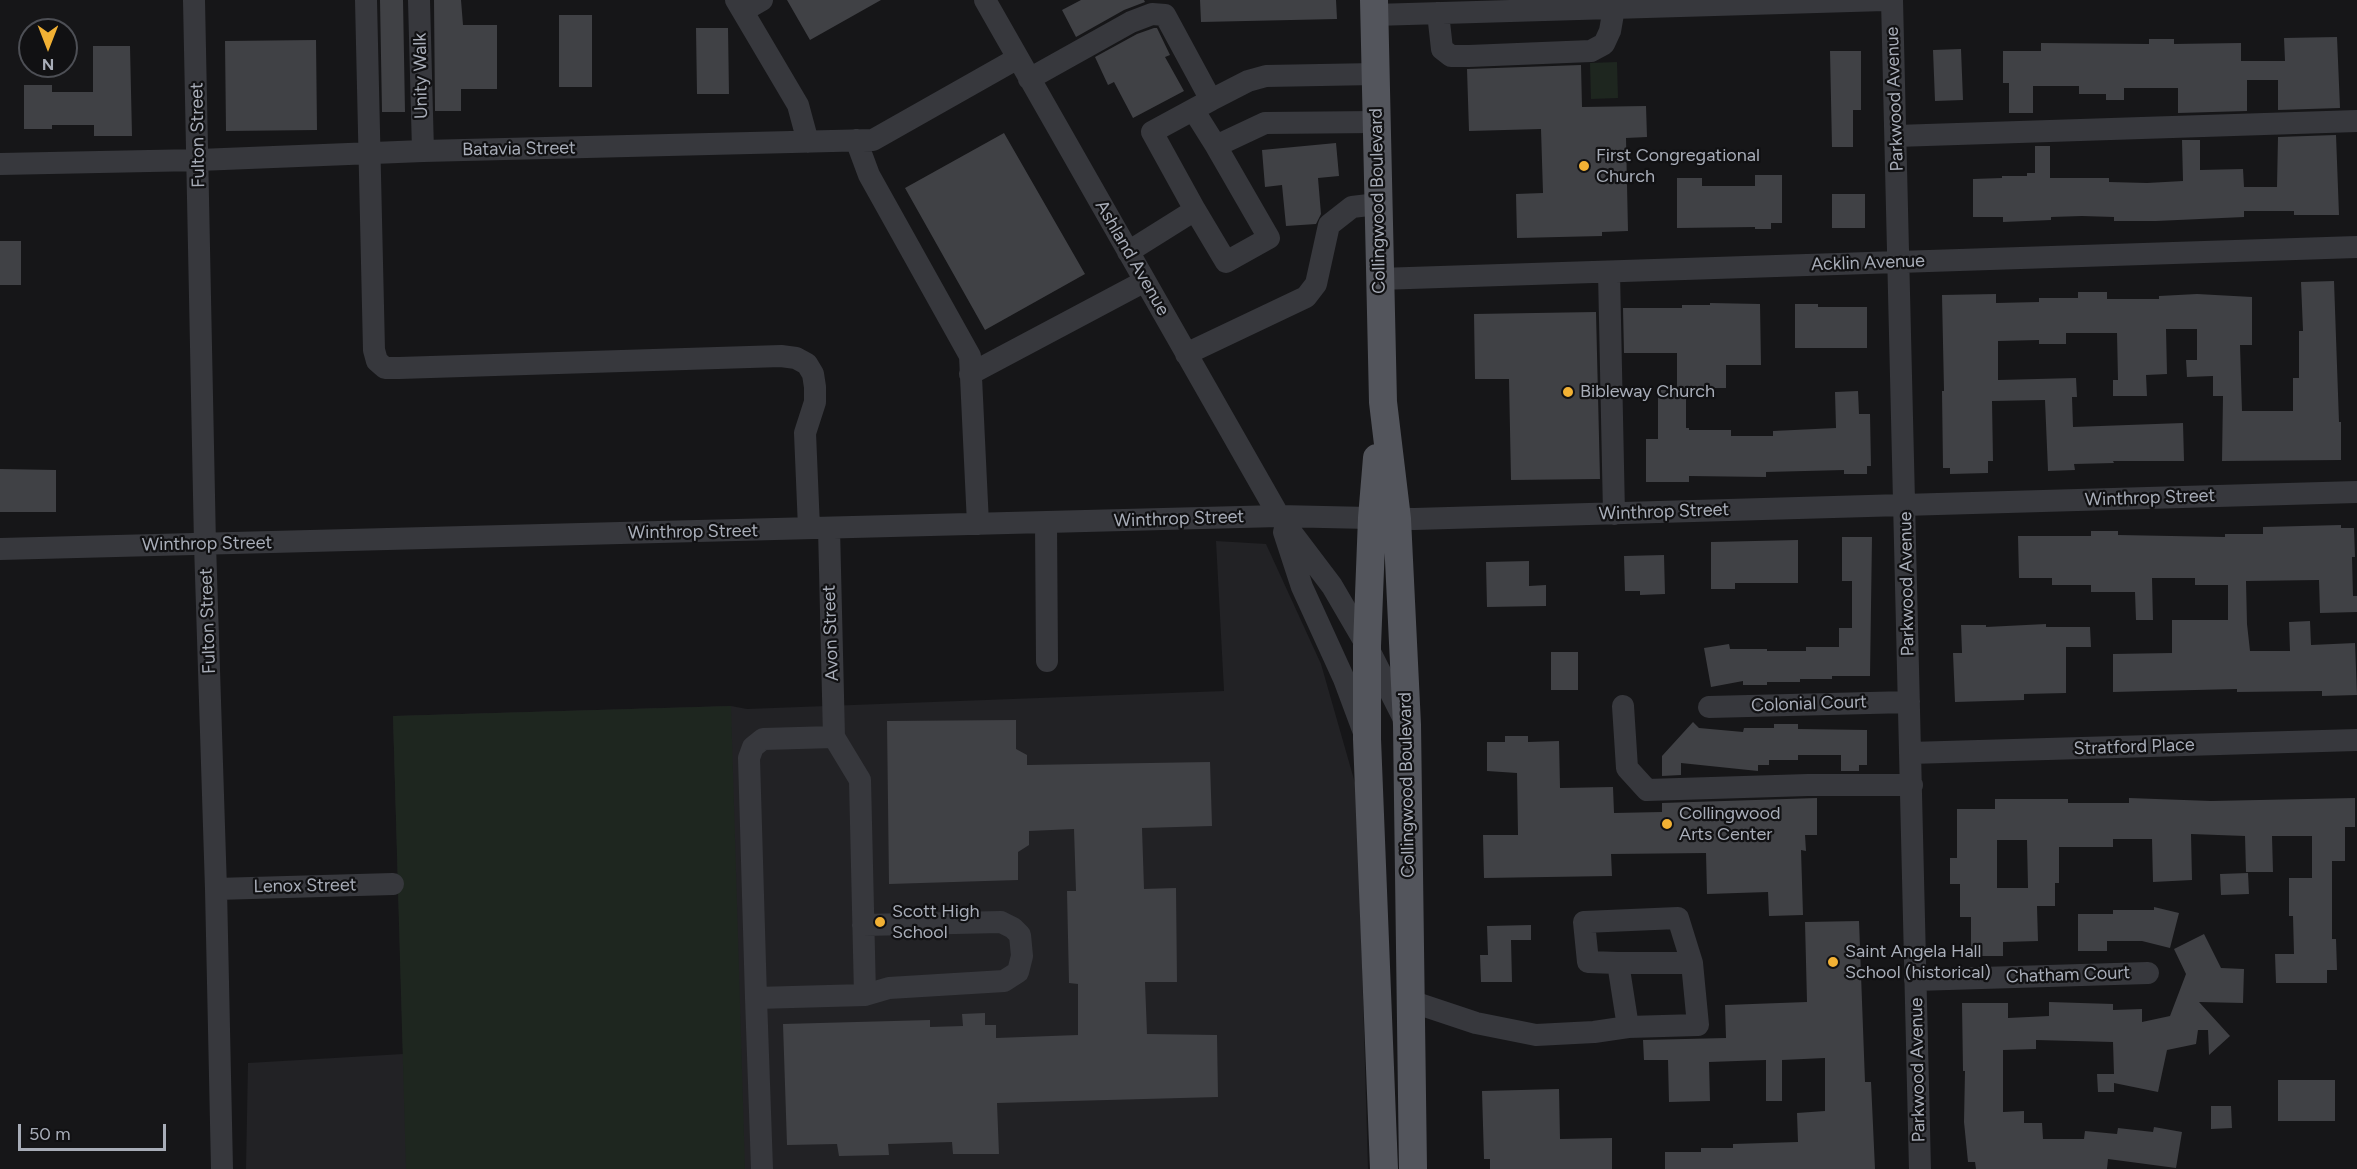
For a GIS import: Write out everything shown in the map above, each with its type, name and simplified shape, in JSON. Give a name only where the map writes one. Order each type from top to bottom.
[{"type":"main road","name":"Collingwood Boulevard","points":[[1374,8],[1385,518],[1407,724],[1413,1169]]},
{"type":"main road","name":"Collingwood Boulevard","points":[[1384,1169],[1367,739],[1367,646],[1385,518]]},
{"type":"main road","points":[[1377,987],[1410,1001]]},
{"type":"street","name":"Fulton Street","points":[[194,0],[222,1169]]},
{"type":"street","points":[[366,0],[369,153]]},
{"type":"street","name":"Unity Walk","points":[[419,0],[423,152]]},
{"type":"street","points":[[1374,8],[1438,13],[1603,6],[1885,0]]},
{"type":"street","name":"Parkwood Avenue","points":[[1892,0],[1920,1169]]},
{"type":"street","name":"Ashland Avenue","points":[[995,3],[1017,58],[1144,281],[1279,516],[1332,586],[1367,646],[1407,724]]},
{"type":"street","points":[[747,4],[798,105],[808,142]]},
{"type":"street","points":[[1438,13],[1442,49],[1451,56],[1591,51],[1604,44],[1610,31],[1603,6]]},
{"type":"street","points":[[1029,79],[1131,22],[1152,14],[1165,15],[1203,105],[1216,146],[1269,238],[1226,262],[1152,132],[1203,105],[1248,81],[1266,76],[1375,74]]},
{"type":"street","name":"Batavia Street","points":[[0,164],[873,140],[1017,58]]},
{"type":"street","points":[[1896,136],[2357,121]]},
{"type":"street","points":[[1216,146],[1265,123],[1376,122]]},
{"type":"street","points":[[856,140],[869,175],[970,356],[978,524]]},
{"type":"street","name":"Avon Street","points":[[369,153],[374,350],[377,361],[385,368],[781,356],[796,358],[807,364],[813,374],[815,402],[805,433],[819,528],[834,737]]},
{"type":"street","points":[[1186,354],[1306,297],[1316,284],[1329,225],[1352,207],[1377,204]]},
{"type":"street","points":[[1128,252],[1195,210]]},
{"type":"street","name":"Acklin Avenue","points":[[1379,279],[2357,247]]},
{"type":"street","points":[[1609,272],[1614,514]]},
{"type":"street","points":[[970,374],[1144,281]]},
{"type":"street","name":"Winthrop Street","points":[[0,549],[1279,516],[1385,518],[1614,514],[2357,492]]},
{"type":"street","name":"Ashland Avenue","points":[[1279,516],[1302,587],[1344,678],[1367,739]]},
{"type":"street","points":[[1046,523],[1047,661]]},
{"type":"street","name":"Colonial Court","points":[[1709,707],[1909,702]]},
{"type":"street","points":[[1623,706],[1627,768],[1647,790],[1808,785],[1912,785]]},
{"type":"street","points":[[762,1169],[749,758],[753,747],[763,739],[834,737],[860,780],[865,995]]},
{"type":"street","name":"Stratford Place","points":[[1910,753],[2357,740]]},
{"type":"street","name":"Lenox Street","points":[[216,889],[393,884]]},
{"type":"street","points":[[1410,1001],[1476,1023],[1536,1035],[1594,1032],[1628,1027],[1698,1025],[1692,963],[1678,918],[1584,922],[1588,962],[1692,963]]},
{"type":"street","points":[[756,998],[865,995],[889,988],[1004,981],[1018,972],[1022,956],[1020,935],[1013,928],[1001,922],[863,925]]},
{"type":"street","points":[[1618,963],[1628,1027]]},
{"type":"street","name":"Chatham Court","points":[[1916,980],[2148,973]]},
{"type":"shaded area","points":[[1617,62],[1618,98],[1591,99],[1590,63]]},
{"type":"shaded area","name":"Scott High School","points":[[1216,541],[1266,544],[1321,664],[1357,790],[1368,1169],[246,1169],[248,1063],[403,1054],[393,716],[731,706],[747,709],[1224,691]]},
{"type":"shaded area","points":[[731,706],[745,1169],[406,1169],[393,716]]},
{"type":"building","points":[[380,0],[403,0],[405,112],[382,112]]},
{"type":"building","points":[[434,0],[461,0],[463,25],[497,25],[497,89],[461,89],[461,111],[435,111]]},
{"type":"building","points":[[787,0],[881,0],[810,40]]},
{"type":"building","points":[[1081,0],[1144,0],[1145,2],[1124,10],[1076,37],[1062,10]]},
{"type":"building","points":[[1200,0],[1336,0],[1337,19],[1201,22]]},
{"type":"building","points":[[559,15],[592,15],[592,87],[559,87]]},
{"type":"building","points":[[696,28],[728,28],[729,94],[697,94]]},
{"type":"building","points":[[1157,28],[1170,55],[1165,57],[1184,91],[1133,118],[1114,82],[1108,85],[1095,57],[1137,34]]},
{"type":"building","points":[[2337,37],[2340,108],[2278,110],[2278,80],[2247,80],[2247,111],[2178,113],[2178,88],[2124,88],[2124,100],[2106,100],[2106,94],[2079,94],[2079,86],[2033,86],[2033,113],[2009,113],[2009,83],[2003,83],[2003,51],[2041,51],[2041,43],[2149,44],[2149,39],[2174,39],[2174,44],[2241,43],[2241,61],[2285,61],[2284,38]]},
{"type":"building","points":[[316,40],[317,130],[226,131],[225,41]]},
{"type":"building","points":[[93,46],[130,46],[132,136],[94,136],[94,125],[52,125],[52,129],[24,129],[24,85],[52,85],[52,92],[93,92]]},
{"type":"building","points":[[1961,49],[1963,100],[1935,101],[1933,50]]},
{"type":"building","points":[[1830,51],[1861,51],[1861,110],[1853,110],[1853,147],[1832,147]]},
{"type":"building","name":"First Congregational Church","points":[[1581,65],[1582,107],[1646,106],[1647,137],[1626,138],[1628,231],[1602,232],[1602,236],[1517,238],[1516,194],[1543,193],[1541,129],[1469,131],[1467,69]]},
{"type":"building","points":[[1004,133],[1085,274],[985,330],[905,188]]},
{"type":"building","points":[[2336,135],[2339,215],[2294,215],[2294,211],[2244,211],[2244,217],[2114,221],[2114,217],[2082,216],[2003,222],[2003,217],[1973,217],[1973,179],[2027,176],[2027,173],[2035,173],[2035,146],[2050,146],[2050,178],[2109,178],[2109,182],[2147,183],[2183,181],[2182,140],[2200,140],[2200,170],[2243,169],[2244,187],[2277,187],[2278,137]]},
{"type":"building","points":[[1336,143],[1339,176],[1318,178],[1321,214],[1316,224],[1286,226],[1282,185],[1265,187],[1262,150]]},
{"type":"building","points":[[1755,175],[1782,175],[1782,223],[1771,223],[1771,229],[1755,229],[1755,227],[1677,228],[1677,178],[1702,178],[1702,186],[1755,186]]},
{"type":"building","points":[[1832,194],[1865,194],[1865,228],[1832,228]]},
{"type":"building","points":[[0,241],[21,241],[21,285],[0,285]]},
{"type":"building","points":[[2334,281],[2341,460],[2222,461],[2223,396],[2213,396],[2213,376],[2187,377],[2186,360],[2197,360],[2197,329],[2166,329],[2167,374],[2146,375],[2147,396],[2113,396],[2113,380],[2118,380],[2117,333],[2066,333],[2066,344],[2039,344],[2039,340],[1998,341],[1998,380],[2076,378],[2077,397],[2072,397],[2073,427],[2183,423],[2184,461],[2113,461],[2114,463],[2074,464],[2075,470],[2048,471],[2045,400],[1992,401],[1993,461],[1988,461],[1988,473],[1950,474],[1950,468],[1943,468],[1942,295],[1996,294],[1996,303],[2039,302],[2039,298],[2078,298],[2078,292],[2107,292],[2107,299],[2159,299],[2159,296],[2197,294],[2252,297],[2252,345],[2240,345],[2242,411],[2293,411],[2293,378],[2299,378],[2299,331],[2303,331],[2301,282]]},
{"type":"building","points":[[1710,303],[1760,304],[1761,365],[1726,365],[1726,388],[1677,388],[1677,353],[1624,353],[1623,308],[1682,308],[1682,305],[1710,305]]},
{"type":"building","points":[[1795,304],[1818,304],[1818,307],[1867,307],[1867,348],[1795,348]]},
{"type":"building","name":"Bibleway Church","points":[[1596,312],[1600,479],[1511,480],[1509,379],[1475,379],[1474,314]]},
{"type":"building","points":[[1658,390],[1686,390],[1686,428],[1689,430],[1731,430],[1731,436],[1773,436],[1773,431],[1836,428],[1835,392],[1858,391],[1859,414],[1870,414],[1871,466],[1867,466],[1867,474],[1844,474],[1844,470],[1766,472],[1766,477],[1689,476],[1689,482],[1646,482],[1646,439],[1658,439]]},
{"type":"building","points":[[0,469],[56,470],[56,512],[0,512]]},
{"type":"building","points":[[2341,525],[2341,528],[2354,528],[2353,596],[2357,596],[2357,612],[2320,613],[2319,580],[2246,581],[2247,624],[2250,651],[2290,651],[2289,622],[2310,621],[2311,645],[2355,643],[2357,695],[2322,696],[2322,691],[2237,692],[2237,689],[2113,692],[2113,654],[2172,653],[2172,620],[2228,620],[2228,585],[2195,585],[2195,578],[2152,578],[2153,620],[2136,620],[2135,592],[2091,592],[2091,585],[2052,585],[2052,578],[2019,578],[2018,536],[2091,536],[2091,531],[2118,531],[2118,535],[2225,537],[2225,534],[2263,534],[2263,527]]},
{"type":"building","points":[[1842,537],[1872,537],[1870,676],[1832,676],[1832,679],[1800,679],[1800,682],[1767,682],[1767,685],[1743,685],[1743,681],[1711,687],[1704,648],[1729,644],[1730,649],[1767,649],[1767,651],[1806,651],[1806,647],[1839,647],[1839,628],[1852,628],[1852,581],[1842,581]]},
{"type":"building","points":[[1798,540],[1798,583],[1735,583],[1735,589],[1711,589],[1711,542]]},
{"type":"building","points":[[1664,555],[1665,594],[1640,595],[1640,591],[1625,591],[1624,556]]},
{"type":"building","points":[[1529,561],[1529,586],[1546,585],[1546,606],[1487,607],[1486,562]]},
{"type":"building","points":[[2046,624],[2046,627],[2090,627],[2091,647],[2066,647],[2066,693],[2024,694],[2024,700],[1955,702],[1953,653],[1962,653],[1961,625],[1986,625],[1986,627]]},
{"type":"building","points":[[1551,652],[1578,652],[1578,690],[1551,690]]},
{"type":"building","name":"Scott High School","points":[[1016,720],[1016,749],[1027,755],[1027,765],[1210,762],[1212,826],[1142,828],[1144,889],[1176,888],[1177,982],[1145,982],[1147,1034],[1217,1035],[1218,1097],[997,1103],[999,1154],[953,1154],[952,1142],[888,1144],[889,1155],[839,1156],[837,1144],[787,1145],[783,1024],[930,1020],[930,1027],[963,1026],[962,1014],[985,1013],[985,1025],[996,1025],[996,1038],[1078,1035],[1078,984],[1069,983],[1067,891],[1076,891],[1074,829],[1029,831],[1029,845],[1018,852],[1018,880],[889,884],[887,721]]},
{"type":"building","points":[[1693,722],[1699,728],[1743,732],[1744,728],[1774,728],[1774,724],[1798,724],[1798,729],[1867,730],[1867,765],[1859,765],[1859,771],[1841,771],[1841,755],[1798,755],[1798,760],[1769,760],[1769,765],[1758,765],[1758,771],[1681,763],[1681,775],[1662,776],[1662,756]]},
{"type":"building","name":"Collingwood Arts Center","points":[[1505,736],[1528,736],[1528,742],[1559,741],[1560,788],[1613,787],[1614,813],[1662,812],[1662,803],[1817,798],[1817,835],[1805,835],[1806,851],[1801,850],[1803,915],[1769,916],[1768,892],[1707,894],[1706,853],[1611,854],[1612,876],[1484,878],[1483,835],[1518,835],[1517,773],[1487,771],[1487,742],[1505,742]]},
{"type":"building","points":[[2129,798],[2211,801],[2355,798],[2355,827],[2345,827],[2345,861],[2332,861],[2332,939],[2336,939],[2337,970],[2327,970],[2327,983],[2276,983],[2275,954],[2294,954],[2293,916],[2289,916],[2289,878],[2312,878],[2312,836],[2272,836],[2273,872],[2246,872],[2245,836],[2191,834],[2192,880],[2153,882],[2152,839],[2113,839],[2113,847],[2059,847],[2059,883],[2055,883],[2055,906],[2037,906],[2038,941],[2003,942],[2003,956],[1971,956],[1971,917],[1960,917],[1960,884],[1950,884],[1950,858],[1957,858],[1957,809],[1995,809],[1995,799],[2068,799],[2068,803],[2129,803]],"holes":[[[1997,840],[2027,840],[2028,888],[1997,888]]]},
{"type":"building","points":[[2248,873],[2249,894],[2221,895],[2220,874]]},
{"type":"building","points":[[2154,907],[2179,913],[2170,948],[2142,941],[2107,941],[2107,951],[2078,951],[2078,914],[2113,914],[2113,910],[2154,910]]},
{"type":"building","points":[[1859,921],[1865,1082],[1871,1082],[1875,1169],[1665,1169],[1665,1152],[1701,1152],[1701,1148],[1733,1148],[1733,1144],[1798,1142],[1797,1113],[1825,1111],[1825,1058],[1782,1060],[1782,1101],[1766,1101],[1766,1060],[1709,1062],[1710,1101],[1669,1102],[1668,1060],[1644,1060],[1643,1040],[1726,1038],[1725,1005],[1807,1002],[1805,922]]},
{"type":"building","points":[[1531,925],[1531,940],[1511,940],[1512,982],[1481,982],[1480,955],[1488,955],[1487,926]]},
{"type":"building","points":[[2204,934],[2221,968],[2244,969],[2243,1003],[2199,1002],[2230,1036],[2209,1055],[2208,1030],[2198,1030],[2196,1044],[2167,1050],[2158,1092],[2114,1083],[2114,1092],[2098,1092],[2097,1074],[2114,1074],[2113,1042],[2036,1040],[2036,1049],[2003,1050],[2003,1112],[2024,1111],[2024,1123],[2042,1123],[2043,1139],[2084,1139],[2085,1131],[2117,1134],[2118,1128],[2153,1132],[2154,1127],[2182,1132],[2176,1168],[2108,1159],[2107,1169],[1976,1169],[1975,1162],[1968,1162],[1964,1122],[1965,1071],[1963,1071],[1962,1003],[2008,1003],[2008,1018],[2049,1016],[2049,1002],[2113,1004],[2113,1010],[2142,1009],[2142,1022],[2170,1016],[2186,974],[2174,949]]},
{"type":"building","points":[[2278,1080],[2335,1080],[2335,1121],[2278,1121]]},
{"type":"building","points":[[1559,1089],[1560,1139],[1612,1138],[1612,1169],[1490,1169],[1490,1159],[1484,1159],[1482,1091]]},
{"type":"building","points":[[2211,1106],[2231,1106],[2232,1128],[2211,1129]]},
{"type":"place","name":"First Congregational Church","points":[[1584,166]]},
{"type":"place","name":"Bibleway Church","points":[[1568,392]]},
{"type":"place","name":"Collingwood Arts Center","points":[[1667,824]]},
{"type":"place","name":"Scott High School","points":[[880,922]]},
{"type":"place","name":"Saint Angela Hall School (historical)","points":[[1833,962]]}]
